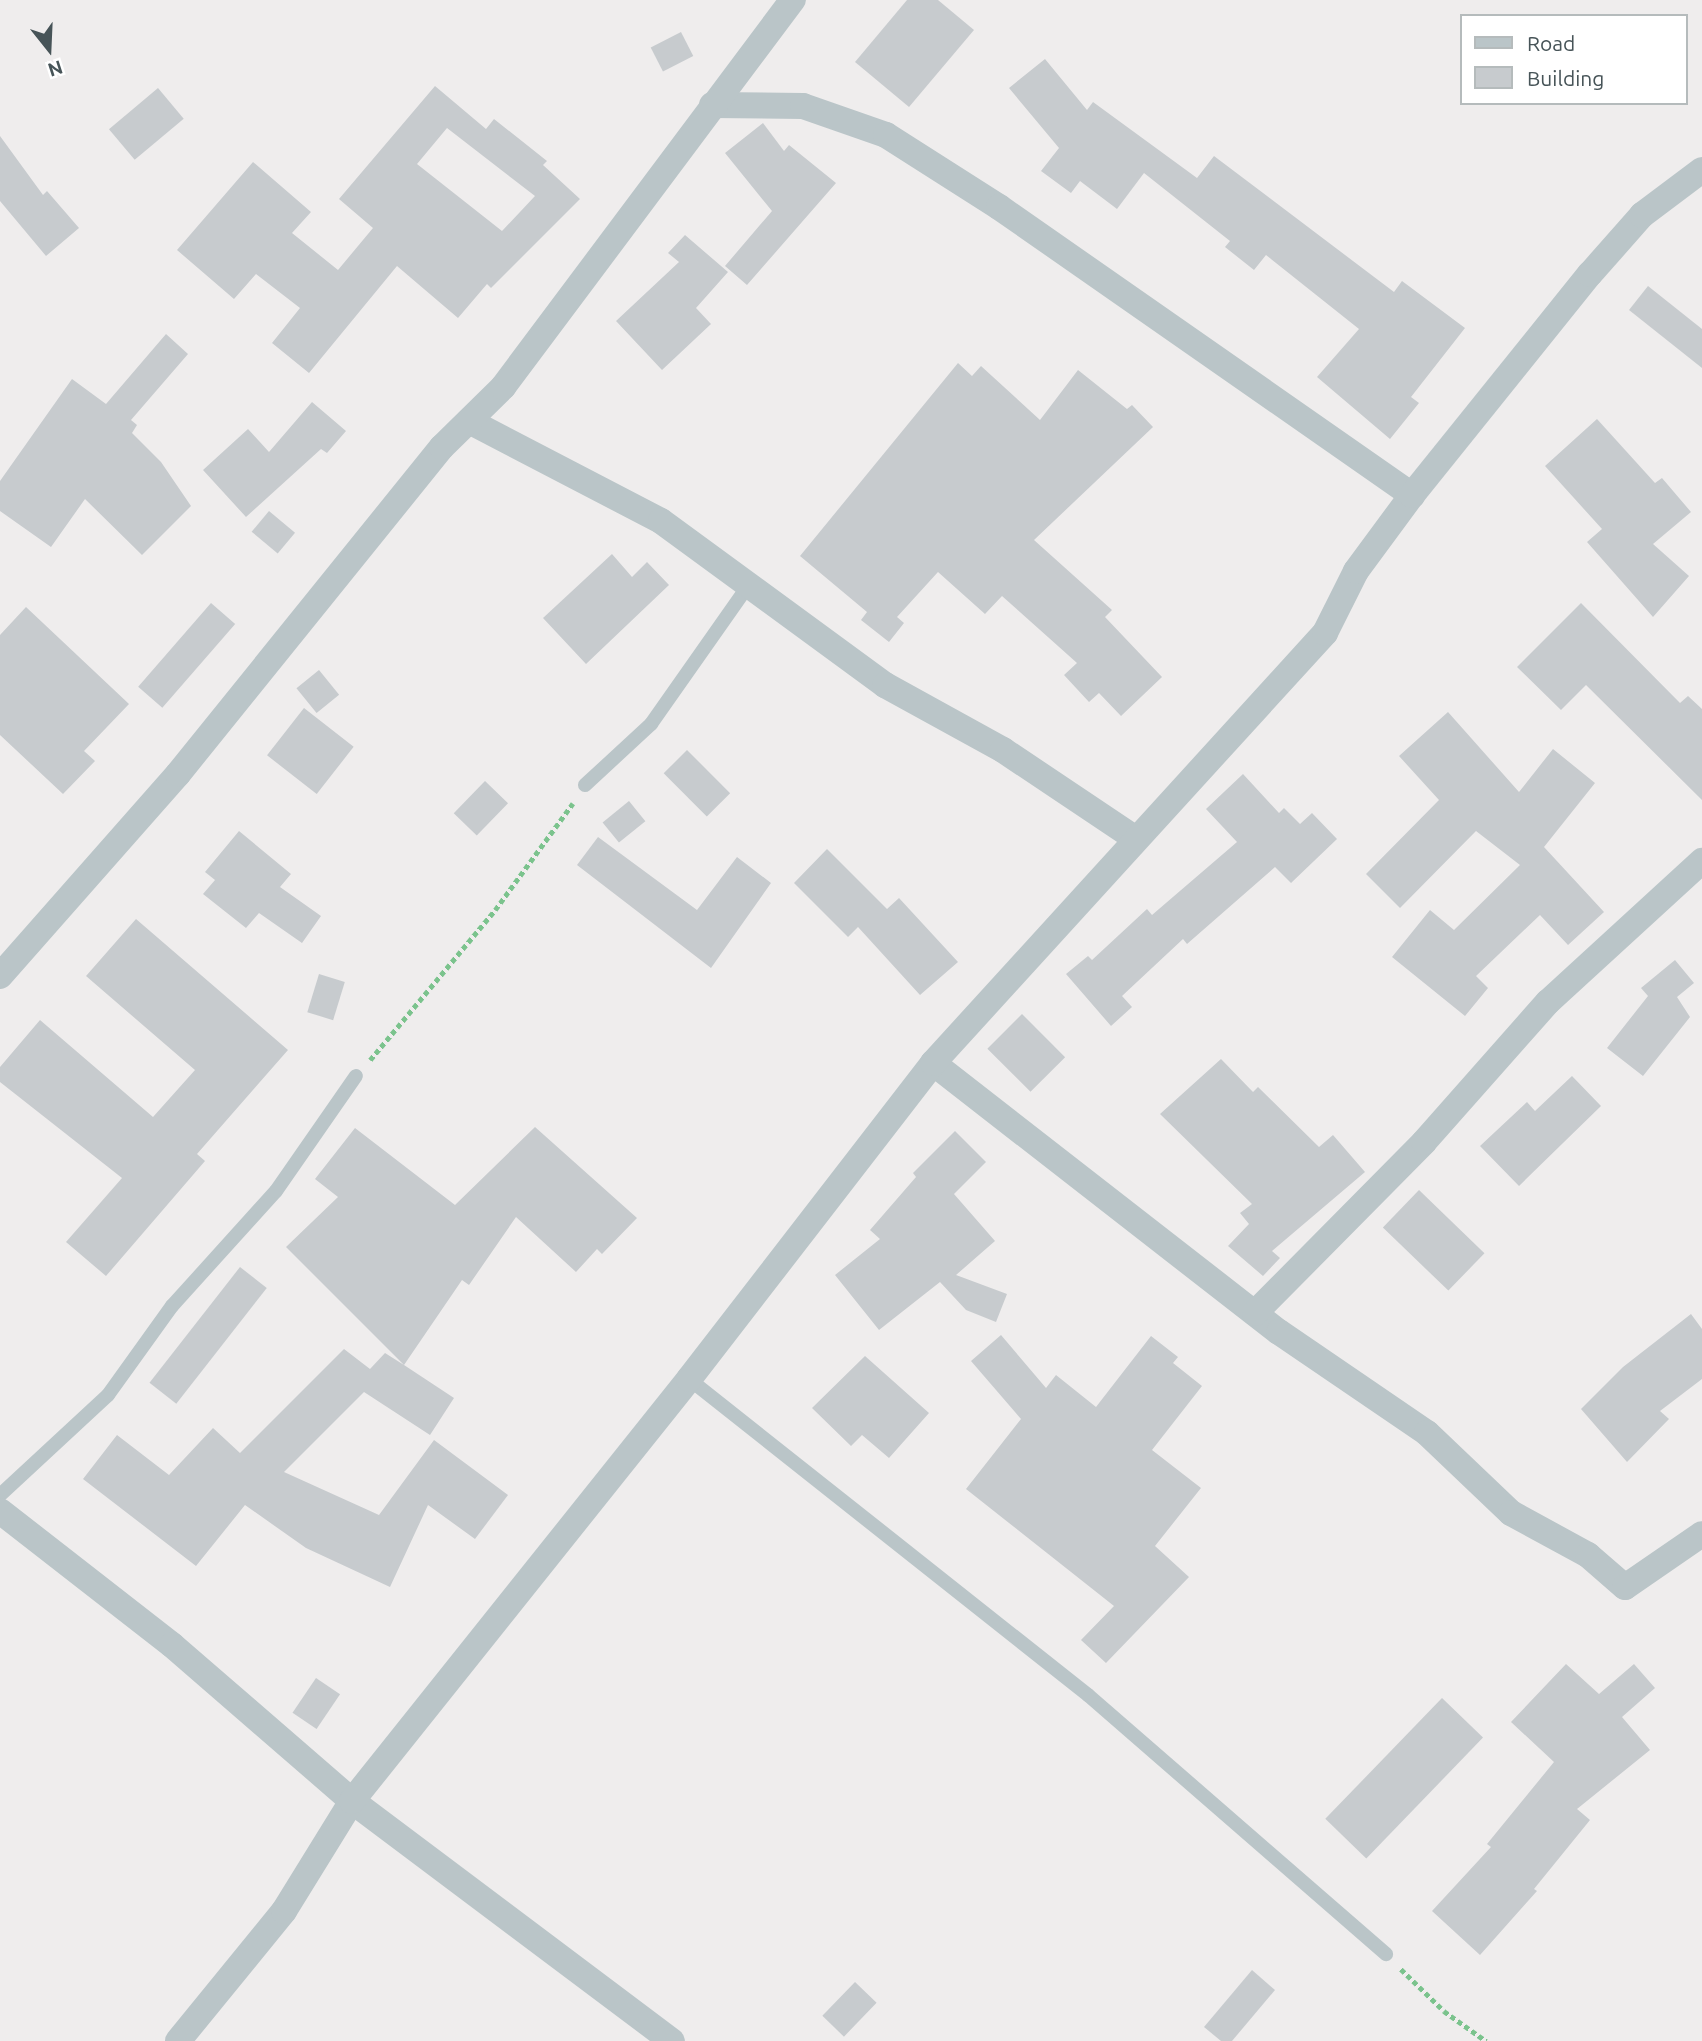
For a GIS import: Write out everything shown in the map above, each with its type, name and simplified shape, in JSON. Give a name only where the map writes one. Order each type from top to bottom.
[{"type":"street","points":[[0,976],[178,775],[442,447],[503,387],[793,0]]},
{"type":"street","points":[[712,105],[803,106],[887,135],[999,207],[1412,495]]},
{"type":"street","points":[[178,2041],[284,1911],[352,1801],[689,1379],[933,1063],[1325,633],[1356,571],[1412,495],[1642,215],[1702,170]]},
{"type":"street","points":[[468,421],[661,521],[885,685],[1003,750],[1136,839]]},
{"type":"street","points":[[1255,1313],[1424,1142],[1548,1002],[1702,862]]},
{"type":"street","points":[[933,1063],[1255,1313],[1427,1433],[1511,1513],[1588,1555],[1625,1587],[1702,1534]]},
{"type":"street","points":[[0,1511],[172,1645],[352,1801],[672,2041]]},
{"type":"lane","points":[[585,785],[651,724],[748,586]]},
{"type":"lane","points":[[0,1495],[108,1395],[172,1306],[276,1191],[356,1076]]},
{"type":"lane","points":[[689,1379],[1088,1695],[1386,1954]]},
{"type":"path","points":[[356,1076],[495,910],[585,785]]},
{"type":"path","points":[[1386,1954],[1444,2011],[1486,2041]]},
{"type":"building","points":[[907,0],[938,0],[974,30],[909,107],[855,62]]},
{"type":"building","points":[[681,32],[693,56],[663,71],[651,47]]},
{"type":"building","points":[[1045,59],[1087,110],[1093,102],[1197,178],[1214,156],[1394,292],[1402,281],[1465,328],[1411,397],[1419,403],[1390,439],[1317,377],[1359,329],[1266,255],[1254,270],[1225,247],[1230,241],[1144,173],[1117,209],[1080,181],[1071,193],[1041,171],[1059,148],[1009,88]]},
{"type":"building","points":[[435,86],[486,129],[494,119],[547,161],[543,165],[580,199],[491,288],[487,284],[458,318],[397,266],[309,373],[272,343],[300,308],[256,274],[234,299],[177,250],[253,162],[311,212],[292,233],[338,270],[373,228],[339,199]],"holes":[[[447,128],[535,196],[502,231],[417,164]]]},
{"type":"building","points":[[158,88],[184,119],[135,160],[109,129]]},
{"type":"building","points":[[763,123],[784,151],[789,145],[836,183],[747,285],[725,266],[772,211],[725,153]]},
{"type":"building","points":[[0,136],[43,195],[47,191],[79,228],[46,256],[0,201]]},
{"type":"building","points":[[685,235],[728,272],[696,308],[711,324],[662,370],[616,321],[679,262],[668,253]]},
{"type":"building","points":[[1648,286],[1702,329],[1702,368],[1629,310]]},
{"type":"building","points":[[166,334],[188,354],[131,420],[137,425],[132,433],[161,462],[191,506],[142,555],[85,499],[51,547],[0,511],[0,481],[72,379],[106,404]]},
{"type":"building","points":[[958,363],[972,376],[981,366],[1040,420],[1078,370],[1127,409],[1132,405],[1153,427],[1034,540],[1112,610],[1105,617],[1162,677],[1121,716],[1099,693],[1089,702],[1064,675],[1077,663],[1002,596],[985,614],[938,572],[897,617],[904,623],[889,642],[861,620],[867,612],[800,556]]},
{"type":"building","points":[[312,402],[346,431],[327,453],[321,449],[246,517],[203,470],[248,429],[269,452]]},
{"type":"building","points":[[1597,419],[1655,483],[1662,478],[1691,512],[1653,544],[1689,576],[1653,617],[1587,542],[1602,529],[1545,466]]},
{"type":"building","points":[[269,511],[295,533],[278,554],[252,532]]},
{"type":"building","points":[[612,554],[632,577],[647,562],[669,585],[586,664],[543,618]]},
{"type":"building","points":[[211,603],[235,624],[162,708],[138,687]]},
{"type":"building","points":[[1581,603],[1680,703],[1688,696],[1702,709],[1702,800],[1586,685],[1561,710],[1517,667]]},
{"type":"building","points":[[26,607],[129,704],[84,751],[95,761],[63,794],[0,735],[0,635]]},
{"type":"building","points":[[319,670],[339,695],[317,713],[296,688]]},
{"type":"building","points":[[304,708],[354,747],[317,794],[267,755]]},
{"type":"building","points":[[1448,712],[1519,792],[1553,749],[1595,783],[1544,847],[1604,912],[1568,945],[1540,915],[1476,976],[1488,988],[1465,1016],[1392,957],[1430,910],[1454,930],[1520,865],[1476,831],[1400,908],[1366,874],[1439,800],[1399,756]]},
{"type":"building","points":[[687,750],[730,793],[707,816],[664,773]]},
{"type":"building","points":[[1243,774],[1279,813],[1284,808],[1300,824],[1312,813],[1337,839],[1291,883],[1275,867],[1187,944],[1183,939],[1122,996],[1132,1007],[1111,1026],[1066,974],[1088,956],[1092,960],[1147,909],[1152,915],[1237,842],[1206,809]]},
{"type":"building","points":[[485,781],[508,803],[477,836],[454,813]]},
{"type":"building","points":[[629,801],[645,821],[619,843],[603,822]]},
{"type":"building","points":[[239,831],[291,874],[280,887],[321,916],[302,943],[259,913],[246,928],[203,894],[215,880],[205,872]]},
{"type":"building","points":[[598,837],[697,910],[737,857],[771,883],[711,968],[577,865]]},
{"type":"building","points":[[827,849],[887,909],[899,898],[958,962],[920,995],[858,927],[848,937],[794,883]]},
{"type":"building","points":[[136,919],[288,1050],[197,1154],[205,1161],[106,1276],[66,1242],[122,1178],[0,1082],[0,1067],[40,1020],[153,1117],[195,1070],[86,976]]},
{"type":"building","points":[[1675,960],[1694,983],[1677,997],[1690,1017],[1643,1076],[1607,1048],[1648,996],[1641,988]]},
{"type":"building","points":[[319,974],[345,982],[333,1020],[307,1012]]},
{"type":"building","points":[[1022,1014],[1065,1057],[1030,1092],[987,1049]]},
{"type":"building","points":[[1221,1059],[1253,1092],[1258,1087],[1319,1147],[1333,1135],[1365,1172],[1272,1251],[1280,1258],[1263,1276],[1228,1246],[1249,1224],[1240,1213],[1252,1204],[1160,1114]]},
{"type":"building","points":[[1572,1076],[1601,1106],[1519,1186],[1480,1146],[1527,1102],[1535,1111]]},
{"type":"building","points":[[535,1127],[637,1218],[602,1254],[597,1249],[576,1272],[516,1217],[469,1285],[462,1280],[404,1365],[286,1247],[338,1197],[315,1179],[355,1128],[455,1205]]},
{"type":"building","points":[[955,1131],[986,1162],[954,1194],[995,1241],[956,1275],[1007,1294],[996,1322],[966,1310],[940,1282],[879,1330],[835,1275],[880,1239],[870,1230],[916,1177],[913,1173]]},
{"type":"building","points":[[1419,1190],[1484,1253],[1448,1291],[1383,1227]]},
{"type":"building","points":[[240,1267],[267,1288],[176,1404],[149,1383]]},
{"type":"building","points":[[1691,1314],[1702,1329],[1702,1379],[1660,1411],[1669,1419],[1627,1462],[1581,1409],[1623,1367]]},
{"type":"building","points":[[1001,1335],[1046,1388],[1056,1375],[1096,1407],[1151,1336],[1178,1357],[1173,1363],[1202,1386],[1152,1450],[1201,1488],[1155,1546],[1189,1577],[1106,1663],[1081,1640],[1114,1606],[966,1489],[1021,1419],[971,1361]]},
{"type":"building","points":[[344,1349],[370,1369],[385,1353],[454,1398],[430,1435],[364,1392],[284,1472],[379,1515],[434,1440],[508,1495],[475,1539],[428,1505],[390,1587],[306,1548],[245,1505],[196,1566],[83,1479],[117,1435],[169,1475],[213,1428],[240,1453]]},
{"type":"building","points":[[865,1356],[929,1413],[889,1458],[862,1435],[851,1446],[812,1408]]},
{"type":"building","points":[[1566,1664],[1599,1694],[1634,1664],[1655,1688],[1622,1717],[1650,1750],[1577,1809],[1590,1820],[1534,1889],[1537,1891],[1480,1955],[1432,1911],[1491,1847],[1487,1844],[1554,1762],[1511,1722]]},
{"type":"building","points":[[316,1678],[340,1694],[317,1729],[293,1713]]},
{"type":"building","points":[[1442,1698],[1483,1738],[1366,1858],[1325,1819]]},
{"type":"building","points":[[1252,1970],[1275,1990],[1232,2041],[1221,2041],[1204,2027]]},
{"type":"building","points":[[855,1982],[877,2003],[844,2037],[822,2016]]}]
